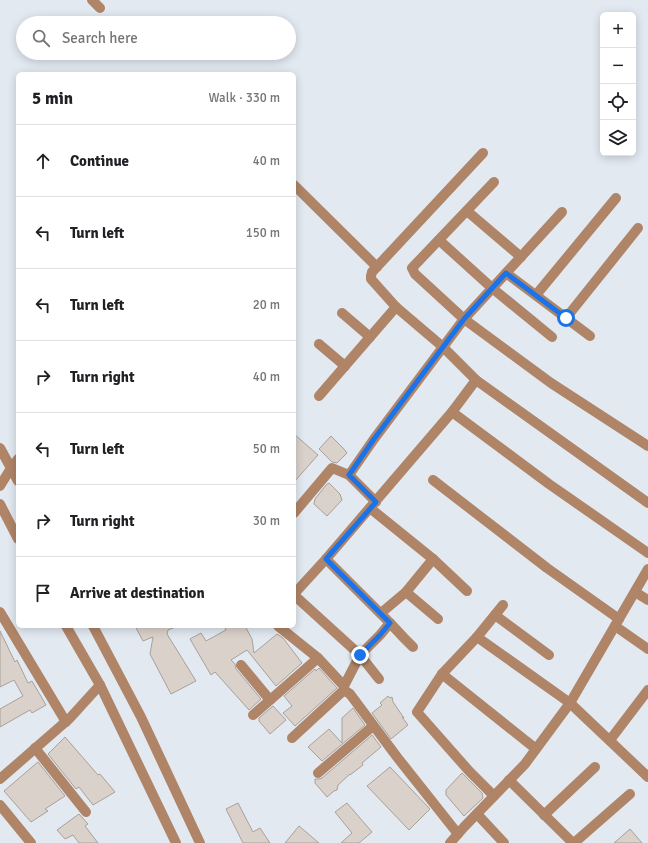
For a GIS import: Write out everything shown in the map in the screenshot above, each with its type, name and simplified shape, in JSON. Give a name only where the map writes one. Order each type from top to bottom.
[{"type":"street","points":[[92,0],[100,8]]},
{"type":"street","points":[[483,153],[372,272],[371,279],[396,307],[443,347],[476,380],[648,503]]},
{"type":"street","points":[[494,182],[412,268],[412,270],[464,319],[557,387],[648,446]]},
{"type":"street","points":[[296,187],[377,267]]},
{"type":"street","points":[[536,295],[616,198]]},
{"type":"street","points":[[467,211],[521,256]]},
{"type":"street","points":[[349,475],[374,439],[464,319],[562,212]]},
{"type":"street","points":[[566,318],[638,228]]},
{"type":"street","points":[[439,240],[492,288],[552,337]]},
{"type":"street","points":[[506,273],[590,336]]},
{"type":"street","points":[[319,396],[396,307]]},
{"type":"street","points":[[342,313],[370,337]]},
{"type":"street","points":[[319,344],[345,366]]},
{"type":"street","points":[[296,592],[373,505],[452,412],[476,380]]},
{"type":"street","points":[[452,412],[549,484],[648,553]]},
{"type":"street","points":[[0,448],[16,477]]},
{"type":"street","points":[[0,486],[16,462]]},
{"type":"street","points":[[296,511],[332,468],[349,475],[373,505],[467,591]]},
{"type":"street","points":[[433,480],[617,622],[648,649]]},
{"type":"street","points":[[0,504],[16,535]]},
{"type":"street","points":[[326,559],[413,647]]},
{"type":"street","points":[[381,613],[406,592],[433,559]]},
{"type":"street","points":[[450,843],[525,764],[570,703],[648,569]]},
{"type":"street","points":[[406,592],[438,619]]},
{"type":"street","points":[[634,592],[648,600]]},
{"type":"street","points":[[296,596],[360,655],[379,679]]},
{"type":"street","points":[[494,796],[469,771],[417,712],[442,674],[477,637],[503,605]]},
{"type":"street","points":[[0,612],[66,722]]},
{"type":"street","points":[[495,615],[549,655]]},
{"type":"street","points":[[292,738],[344,688],[360,655],[390,623]]},
{"type":"street","points":[[67,628],[100,685],[176,843]]},
{"type":"street","points":[[94,628],[141,717],[200,843]]},
{"type":"street","points":[[280,628],[318,658],[350,694],[373,726],[458,834]]},
{"type":"street","points":[[477,637],[570,703],[647,774]]},
{"type":"street","points":[[253,715],[318,658]]},
{"type":"street","points":[[241,665],[270,700]]},
{"type":"street","points":[[442,674],[536,749]]},
{"type":"street","points":[[0,779],[66,722],[100,685]]},
{"type":"street","points":[[610,740],[648,690]]},
{"type":"street","points":[[318,773],[373,726]]},
{"type":"street","points":[[35,748],[86,812]]},
{"type":"street","points":[[544,815],[595,767]]},
{"type":"street","points":[[509,780],[573,843],[630,794]]},
{"type":"street","points":[[0,805],[31,843]]},
{"type":"street","points":[[476,814],[504,843]]},
{"type":"building","points":[[296,436],[318,455],[296,480]]},
{"type":"building","points":[[331,436],[347,453],[337,463],[332,462],[319,449]]},
{"type":"building","points":[[329,483],[340,494],[342,500],[327,516],[314,504],[315,499]]},
{"type":"building","points":[[136,628],[173,628],[168,630],[167,634],[196,681],[171,694],[150,654],[153,637],[143,641]]},
{"type":"building","points":[[225,628],[246,628],[252,639],[254,653],[277,634],[283,638],[302,663],[276,686],[247,650],[231,660],[235,664],[236,669],[261,699],[249,710],[215,672],[211,675],[190,639],[201,633],[206,641],[226,630]]},
{"type":"building","points":[[0,631],[15,662],[17,660],[28,683],[32,681],[46,705],[32,713],[30,710],[0,727],[0,709],[23,696],[14,680],[0,687]]},
{"type":"building","points":[[319,668],[337,688],[295,726],[283,713],[292,706],[284,696],[315,669],[316,671]]},
{"type":"building","points":[[388,696],[390,698],[392,697],[393,702],[408,725],[391,739],[372,713],[382,705],[380,703]]},
{"type":"building","points":[[273,706],[286,720],[270,734],[259,721],[259,718]]},
{"type":"building","points":[[353,708],[365,725],[322,761],[308,747],[329,729],[342,743],[342,718]]},
{"type":"building","points":[[372,735],[381,747],[362,763],[363,765],[338,785],[337,790],[327,797],[315,783],[315,779],[322,778]]},
{"type":"building","points":[[65,737],[115,792],[93,805],[79,787],[76,789],[48,754]]},
{"type":"building","points":[[38,762],[65,796],[45,809],[48,811],[31,822],[4,791]]},
{"type":"building","points":[[390,767],[430,809],[409,830],[367,786]]},
{"type":"building","points":[[462,773],[482,793],[483,798],[464,816],[446,795],[446,790]]},
{"type":"building","points":[[238,803],[253,832],[260,828],[270,843],[243,843],[226,809]]},
{"type":"building","points":[[347,803],[372,832],[359,843],[341,843],[352,833],[335,812]]},
{"type":"building","points":[[79,814],[88,824],[85,826],[98,843],[79,843],[73,835],[65,839],[57,830]]},
{"type":"building","points":[[299,826],[319,843],[285,843]]},
{"type":"building","points":[[630,829],[642,843],[614,843]]},
{"type":"route","points":[[360,655],[390,623],[326,559],[376,502],[349,475],[374,439],[464,319],[506,273],[566,318]]}]
